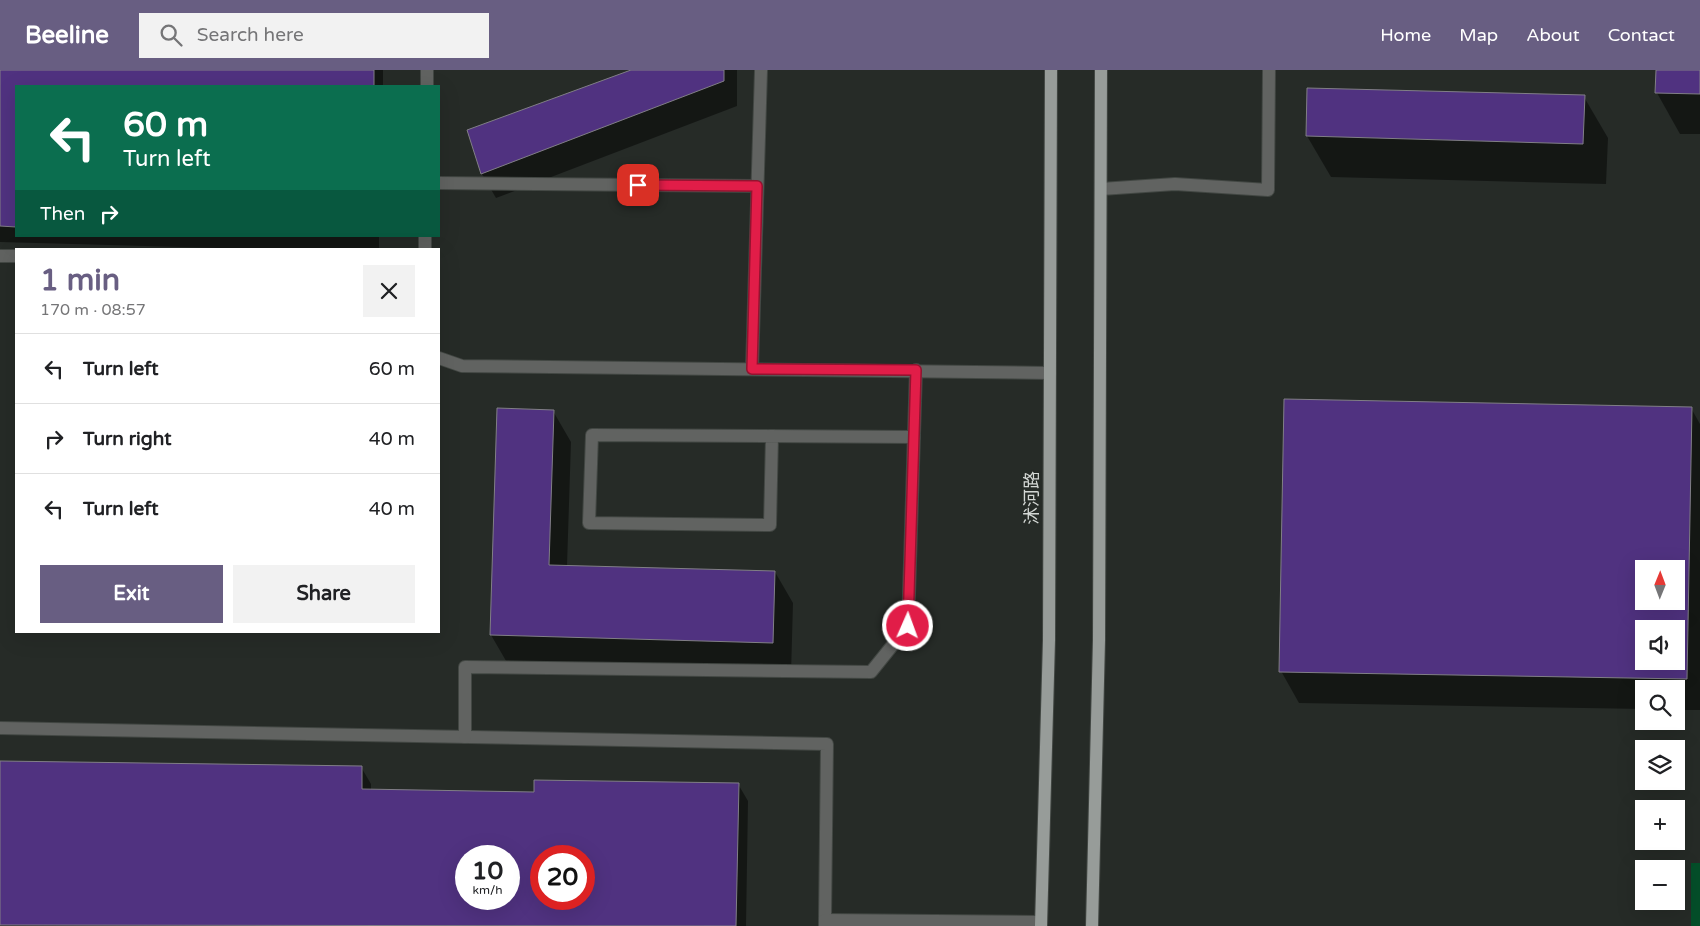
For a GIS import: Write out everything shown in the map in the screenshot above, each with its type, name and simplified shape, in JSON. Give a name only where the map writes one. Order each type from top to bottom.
[{"type":"main road","name":"沭河路","points":[[1041,924],[1049,640],[1051,70]]},
{"type":"main road","points":[[1092,926],[1100,640],[1102,70]]},
{"type":"lane","points":[[427,70],[427,85]]},
{"type":"lane","points":[[752,369],[761,70]]},
{"type":"lane","points":[[1101,189],[1175,184],[1268,190],[1269,70]]},
{"type":"lane","points":[[440,183],[757,186]]},
{"type":"lane","points":[[0,256],[15,256]]},
{"type":"lane","points":[[440,358],[462,366],[1050,373]]},
{"type":"lane","points":[[465,737],[465,667],[871,672],[908,626],[916,370]]},
{"type":"lane","points":[[772,436],[770,525],[589,523],[592,435],[772,436],[914,437]]},
{"type":"lane","points":[[0,728],[826,744],[825,923],[1041,924]]},
{"type":"green space","points":[[1691,863],[1700,863],[1700,926],[1691,926]]},
{"type":"building","points":[[0,70],[374,70],[374,85],[15,85],[15,227],[0,226]]},
{"type":"building","points":[[631,70],[724,70],[724,81],[481,174],[467,130]]},
{"type":"building","points":[[1656,70],[1700,70],[1700,94],[1655,93]]},
{"type":"building","points":[[1307,88],[1585,95],[1583,144],[1306,136]]},
{"type":"building","points":[[1284,399],[1692,407],[1687,679],[1279,672]]},
{"type":"building","points":[[497,408],[554,410],[549,565],[775,571],[773,643],[490,635]]},
{"type":"building","points":[[0,761],[362,766],[362,789],[534,792],[534,780],[739,783],[736,926],[0,925]]},
{"type":"route","points":[[638,185],[757,186],[752,369],[916,370],[908,626]]}]
